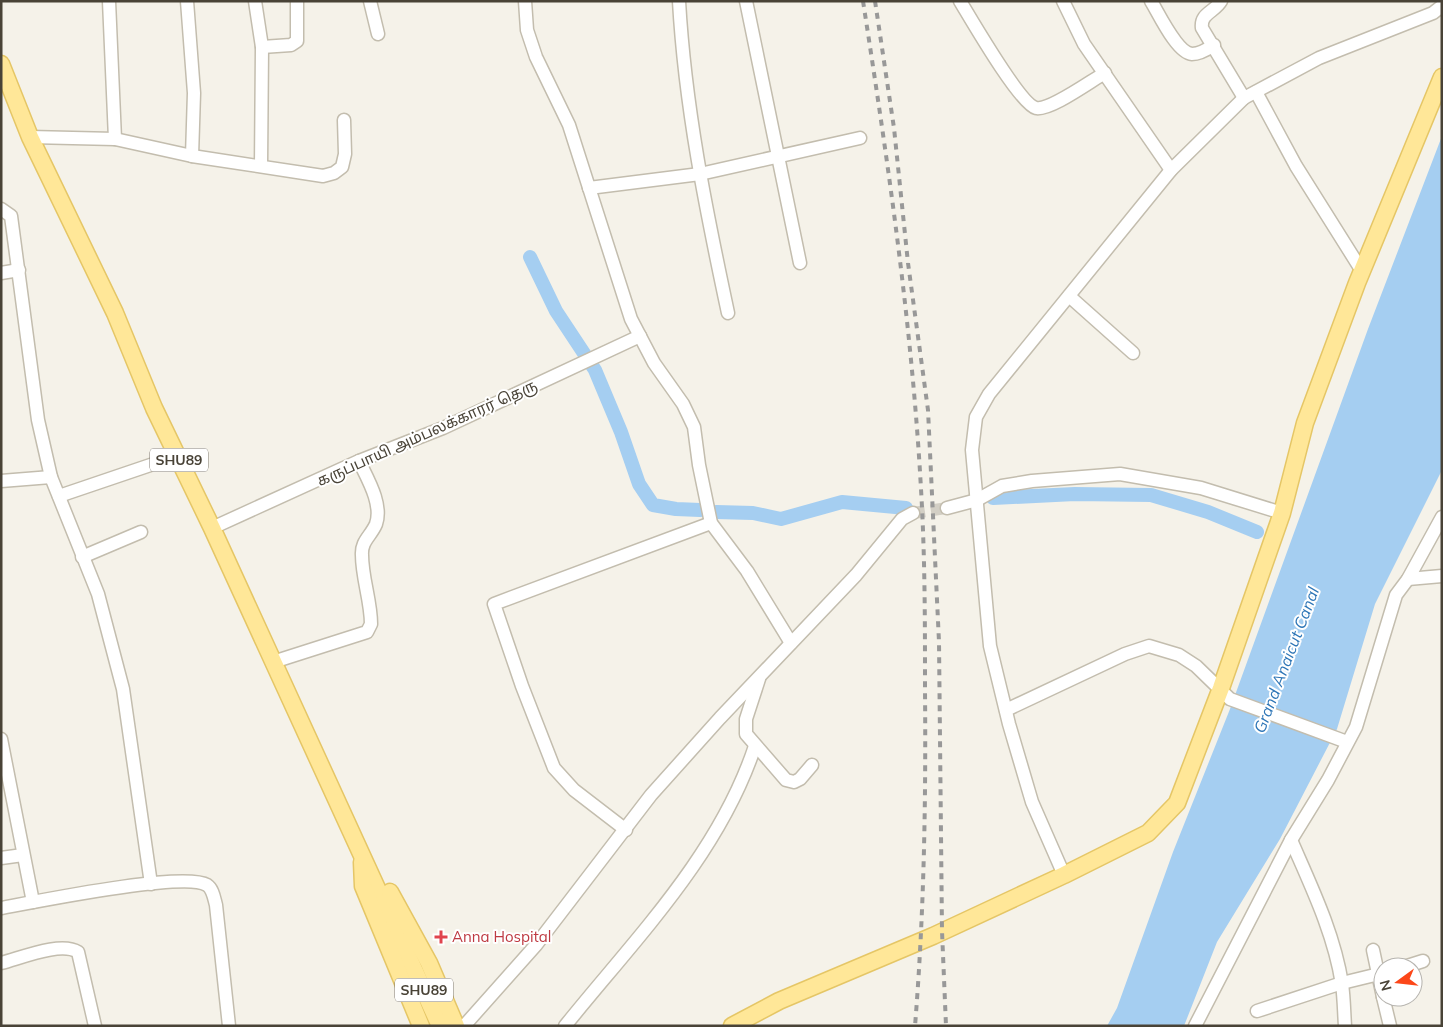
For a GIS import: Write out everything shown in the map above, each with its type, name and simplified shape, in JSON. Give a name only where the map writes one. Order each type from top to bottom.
[{"type":"main road","name":"SHU89","points":[[1,64],[30,137],[115,314],[177,456],[274,662],[440,1026]]},
{"type":"main road","points":[[732,1026],[779,1001],[933,936],[1064,876],[1148,832],[1177,803],[1226,693],[1282,513],[1305,423],[1362,271],[1442,77]]},
{"type":"main road","points":[[362,854],[363,886],[421,1026]]},
{"type":"main road","points":[[362,854],[380,874],[429,963],[456,1026]]},
{"type":"street","points":[[109,1],[115,139]]},
{"type":"street","points":[[188,1],[194,93],[192,156]]},
{"type":"street","points":[[255,1],[262,47],[261,166]]},
{"type":"street","points":[[262,47],[290,45],[296,41],[297,1]]},
{"type":"street","points":[[370,1],[378,34]]},
{"type":"street","points":[[525,1],[527,30],[536,57],[569,125],[631,319],[654,363],[683,404],[694,427],[699,465],[711,523],[746,572],[791,643]]},
{"type":"street","points":[[679,1],[682,47],[704,201],[728,313]]},
{"type":"street","points":[[746,1],[800,263]]},
{"type":"street","points":[[960,1],[994,56],[1026,102],[1036,108],[1048,106],[1105,73]]},
{"type":"street","points":[[1063,1],[1084,44],[1171,170]]},
{"type":"street","points":[[1151,1],[1179,46],[1186,52],[1194,54],[1214,45]]},
{"type":"street","points":[[1221,1],[1217,7],[1205,15],[1201,21],[1202,28],[1250,95],[1362,271]]},
{"type":"street","points":[[1064,876],[1032,802],[990,646],[972,450],[976,417],[989,394],[1171,170],[1250,95],[1319,58],[1433,13],[1442,6]]},
{"type":"street","points":[[30,137],[115,139],[192,156],[323,176],[334,173],[342,166],[344,120]]},
{"type":"street","points":[[589,188],[700,174],[779,158],[860,138]]},
{"type":"street","points":[[1,209],[11,216],[38,420],[51,477],[98,594],[123,689],[151,884]]},
{"type":"street","points":[[1,272],[19,270]]},
{"type":"street","points":[[1069,296],[1133,353]]},
{"type":"street","name":"கருப்பாயி அம்பலக்காரர் தெரு","points":[[212,528],[359,461],[443,428],[640,336]]},
{"type":"street","points":[[59,496],[177,456]]},
{"type":"street","points":[[274,662],[367,632],[372,624],[362,556],[363,542],[376,523],[377,508],[371,487],[359,461]]},
{"type":"street","points":[[947,508],[977,500],[1002,486],[1032,481],[1120,474],[1201,488],[1282,513]]},
{"type":"street","points":[[1,481],[51,477]]},
{"type":"street","points":[[464,1026],[536,945],[651,795],[856,575],[902,519],[913,512]]},
{"type":"street","points":[[1196,1026],[1291,840],[1328,780],[1342,740],[1356,727],[1396,595],[1408,578],[1442,517]]},
{"type":"street","points":[[626,830],[574,790],[554,768],[522,686],[494,604],[711,523]]},
{"type":"street","points":[[82,557],[142,532]]},
{"type":"street","points":[[1408,578],[1442,576]]},
{"type":"street","points":[[1006,710],[1125,654],[1149,646],[1178,655],[1196,666],[1226,693],[1342,740]]},
{"type":"street","points":[[760,677],[746,719],[746,734],[786,780],[794,782],[800,779],[812,765]]},
{"type":"street","points":[[1,739],[33,902]]},
{"type":"street","points":[[565,1026],[630,949],[701,856],[746,773],[755,746]]},
{"type":"street","points":[[1291,840],[1333,944],[1342,984],[1345,1026]]},
{"type":"street","points":[[1,858],[23,855]]},
{"type":"street","points":[[1,908],[83,892],[151,884],[197,882],[208,886],[213,892],[229,1026]]},
{"type":"street","points":[[1,963],[60,948],[71,948],[78,952],[95,1026]]},
{"type":"street","points":[[1373,950],[1375,957]]},
{"type":"street","points":[[1257,1011],[1373,976]]},
{"type":"street","points":[[1385,1007],[1390,1026]]},
{"type":"water","name":"Grand Anaicut Canal","points":[[1442,136],[1442,470],[1375,604],[1337,729],[1280,839],[1217,942],[1184,1026],[1107,1026],[1117,1008],[1173,852],[1230,709],[1368,329]]},
{"type":"waterway","points":[[530,257],[556,311],[595,370],[621,432],[639,484],[653,505],[676,509],[700,510]]},
{"type":"waterway","points":[[993,498],[1075,494],[1151,495],[1208,512],[1257,532]]},
{"type":"waterway","points":[[716,512],[753,513],[781,519],[842,502],[906,508]]},
{"type":"tunnel","points":[[913,513],[947,508]]},
{"type":"railway","points":[[863,1],[890,184],[905,306],[917,428],[922,514],[925,615],[925,816],[921,942],[915,1026]]},
{"type":"railway","points":[[875,1],[894,128],[908,263],[928,410],[939,642],[942,931],[946,1026]]},
{"type":"place","name":"Anna Hospital","points":[[441,937]]}]
